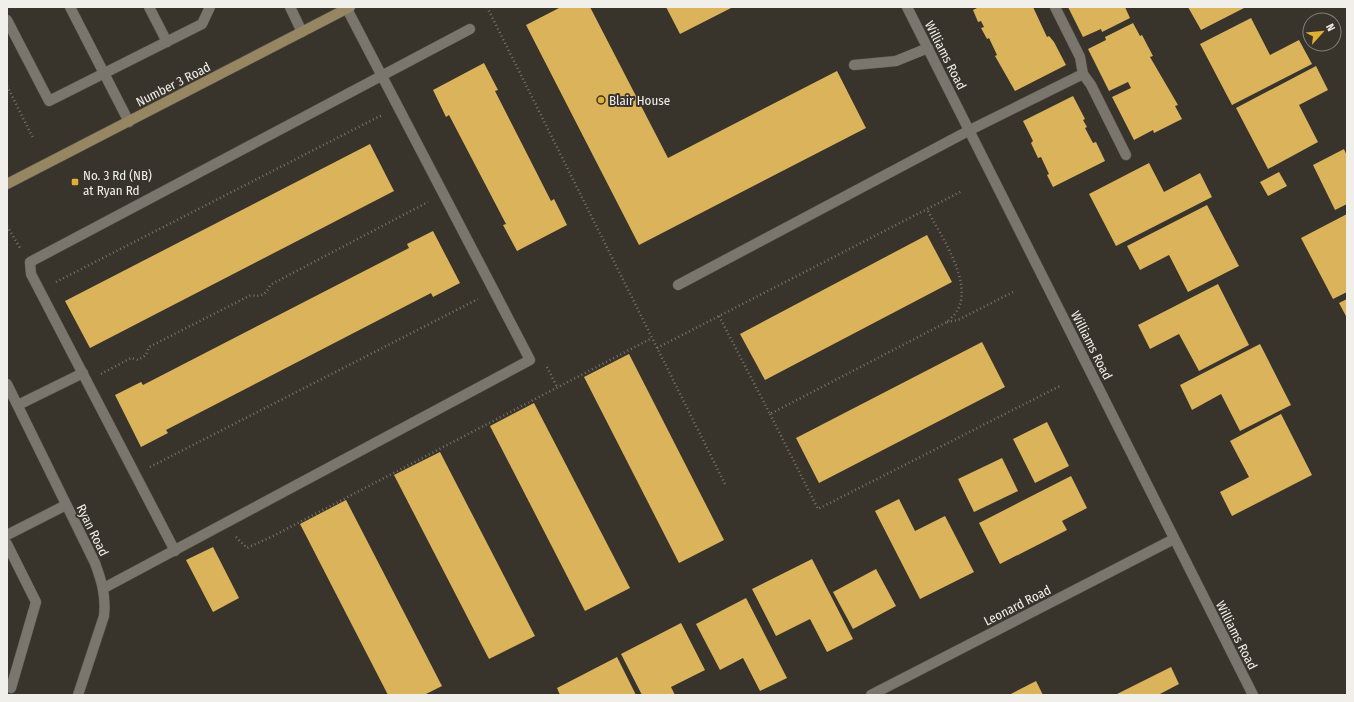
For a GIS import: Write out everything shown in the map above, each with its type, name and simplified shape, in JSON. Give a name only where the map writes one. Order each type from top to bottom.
[{"type":"main road","name":"Number 3 Road","points":[[7,184],[348,8]]},
{"type":"street","points":[[70,7],[128,122]]},
{"type":"street","points":[[149,7],[167,42]]},
{"type":"street","points":[[7,20],[48,101],[202,24],[210,7]]},
{"type":"street","points":[[290,7],[302,32]]},
{"type":"street","name":"Williams Road","points":[[907,7],[1253,695]]},
{"type":"street","points":[[1055,7],[1080,57],[1083,74],[1091,85],[1126,155]]},
{"type":"street","points":[[104,588],[175,552],[530,360],[381,75],[348,8]]},
{"type":"street","points":[[175,552],[31,274],[30,262],[470,29]]},
{"type":"street","points":[[854,65],[896,61],[928,48]]},
{"type":"street","points":[[678,285],[970,130],[1083,74]]},
{"type":"street","points":[[18,405],[83,372]]},
{"type":"street","name":"Ryan Road","points":[[7,384],[95,563],[104,588],[106,603],[104,616],[78,695]]},
{"type":"street","points":[[7,535],[66,505]]},
{"type":"street","name":"Leonard Road","points":[[871,695],[1174,539]]},
{"type":"street","points":[[7,544],[36,602],[11,688]]},
{"type":"path","points":[[487,7],[726,486]]},
{"type":"path","points":[[7,86],[33,138]]},
{"type":"path","points":[[51,285],[385,114]]},
{"type":"path","points":[[657,348],[962,191]]},
{"type":"path","points":[[427,194],[433,206]]},
{"type":"path","points":[[98,375],[131,358],[138,360],[146,355],[149,348],[251,295],[259,296],[267,292],[270,285],[430,201]]},
{"type":"path","points":[[927,209],[956,265],[963,288],[957,310],[946,322]]},
{"type":"path","points":[[7,226],[10,232]]},
{"type":"path","points":[[146,469],[481,298],[477,291]]},
{"type":"path","points":[[770,414],[946,322],[958,320],[1012,292]]},
{"type":"path","points":[[719,316],[818,509],[1060,386]]},
{"type":"path","points":[[223,525],[247,548],[652,338]]},
{"type":"building","name":"Blair House","points":[[561,7],[590,7],[668,158],[837,71],[866,128],[639,245],[526,25]]},
{"type":"building","points":[[666,7],[733,7],[680,34]]},
{"type":"building","points":[[979,7],[1033,7],[1047,37],[1049,36],[1054,42],[1066,65],[1015,91],[995,56],[997,55],[989,38],[987,39],[981,28],[984,27],[981,21],[978,22],[973,10]]},
{"type":"building","points":[[1068,7],[1125,7],[1130,18],[1102,32],[1101,29],[1083,37]]},
{"type":"building","points":[[1188,7],[1246,7],[1201,30]]},
{"type":"building","points":[[1251,18],[1270,55],[1299,40],[1302,46],[1302,52],[1306,52],[1312,64],[1232,105],[1200,44]]},
{"type":"building","points":[[1133,23],[1140,36],[1142,35],[1153,56],[1150,57],[1178,105],[1175,106],[1182,119],[1154,133],[1153,130],[1134,140],[1112,97],[1131,88],[1128,82],[1109,91],[1088,49],[1106,40],[1105,37]]},
{"type":"building","points":[[484,63],[498,90],[495,91],[551,201],[554,199],[567,225],[517,251],[503,225],[506,224],[449,115],[446,117],[433,90]]},
{"type":"building","points":[[1316,66],[1328,90],[1299,105],[1318,142],[1268,169],[1236,108]]},
{"type":"building","points":[[1073,96],[1085,119],[1083,120],[1087,127],[1085,128],[1093,143],[1096,142],[1105,161],[1053,187],[1041,157],[1038,158],[1031,143],[1033,141],[1023,121]]},
{"type":"building","points":[[370,144],[394,191],[90,348],[65,301]]},
{"type":"building","points":[[1344,149],[1347,156],[1347,204],[1335,210],[1313,165]]},
{"type":"building","points":[[1149,163],[1164,192],[1200,173],[1212,197],[1116,246],[1089,194]]},
{"type":"building","points":[[1279,172],[1287,186],[1268,196],[1260,182]]},
{"type":"building","points":[[1207,205],[1239,266],[1188,292],[1169,255],[1140,270],[1127,246]]},
{"type":"building","points":[[1347,214],[1347,292],[1333,299],[1301,238]]},
{"type":"building","points":[[433,231],[460,283],[433,297],[431,293],[166,430],[168,433],[141,447],[115,395],[141,382],[143,385],[409,248],[407,244]]},
{"type":"building","points":[[927,235],[952,282],[765,380],[740,334]]},
{"type":"building","points":[[1218,284],[1249,345],[1199,371],[1179,334],[1150,349],[1138,325]]},
{"type":"building","points":[[1347,299],[1347,318],[1339,303]]},
{"type":"building","points":[[982,342],[1005,387],[819,483],[796,438]]},
{"type":"building","points":[[1260,344],[1291,405],[1240,431],[1221,394],[1192,410],[1180,385]]},
{"type":"building","points":[[629,354],[724,540],[679,563],[584,377]]},
{"type":"building","points":[[534,403],[630,588],[585,611],[490,426]]},
{"type":"building","points":[[1281,414],[1312,475],[1232,516],[1220,492],[1249,477],[1230,441]]},
{"type":"building","points":[[1047,422],[1069,466],[1035,483],[1013,439]]},
{"type":"building","points":[[440,452],[535,636],[489,659],[394,475]]},
{"type":"building","points":[[1002,458],[1018,491],[974,512],[958,479]]},
{"type":"building","points":[[1071,476],[1087,508],[1062,521],[1067,530],[1000,564],[979,523]]},
{"type":"building","points":[[899,499],[915,531],[945,516],[974,572],[920,599],[875,511]]},
{"type":"building","points":[[346,500],[442,686],[424,695],[388,695],[300,524]]},
{"type":"building","points":[[213,547],[239,598],[213,612],[186,560]]},
{"type":"building","points":[[812,559],[853,639],[827,652],[810,619],[776,636],[752,589]]},
{"type":"building","points":[[876,569],[896,606],[853,629],[833,592]]},
{"type":"building","points":[[746,598],[787,678],[760,691],[743,658],[720,670],[696,624]]},
{"type":"building","points":[[681,623],[705,670],[671,687],[675,695],[642,695],[621,654]]},
{"type":"building","points":[[617,657],[636,695],[560,695],[557,688]]},
{"type":"building","points":[[1171,667],[1179,684],[1158,695],[1115,695]]},
{"type":"building","points":[[1036,681],[1043,695],[1009,695]]},
{"type":"place","name":"Blair House","points":[[601,100]]},
{"type":"place","name":"No. 3 Rd (NB) at Ryan Rd","points":[[75,182]]}]
